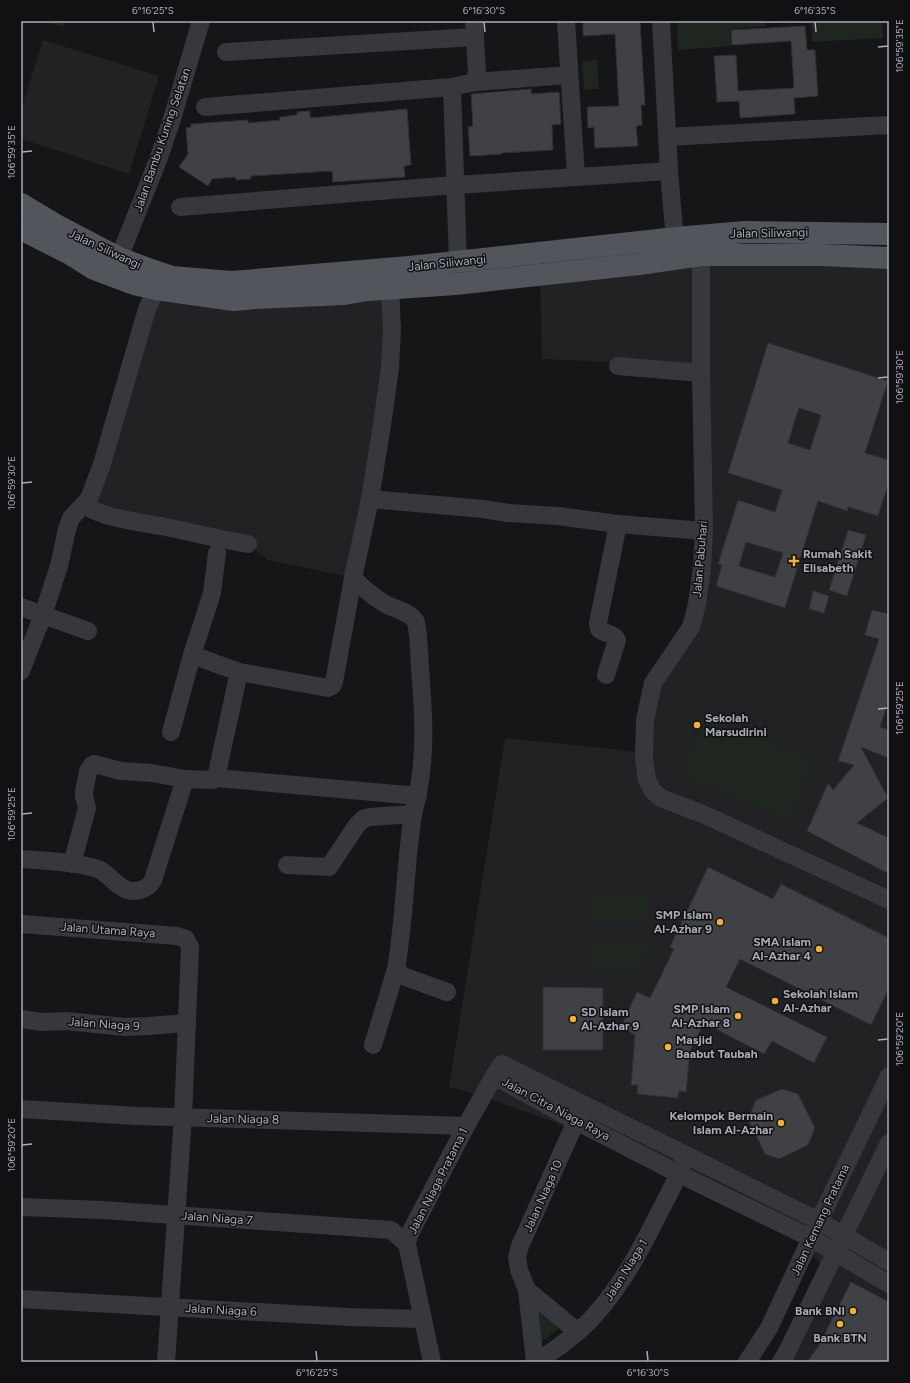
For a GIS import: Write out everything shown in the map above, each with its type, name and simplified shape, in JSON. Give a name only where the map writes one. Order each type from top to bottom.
[{"type":"main road","name":"Jalan Siliwangi","points":[[21,204],[56,225],[119,258],[172,277],[232,282],[458,262],[676,248],[745,232],[889,234]]},
{"type":"main road","name":"Jalan Siliwangi","points":[[21,228],[70,254],[94,270],[134,284],[156,289],[234,300],[344,294],[455,284],[639,264],[676,248],[701,255],[822,254],[889,258]]},
{"type":"street","name":"Jalan Bambu Kuning Selatan","points":[[119,258],[155,167],[172,119],[201,21]]},
{"type":"street","points":[[566,21],[576,176]]},
{"type":"street","points":[[661,21],[669,171],[676,248]]},
{"type":"street","points":[[226,52],[474,29],[477,72],[475,82]]},
{"type":"street","points":[[205,107],[452,87],[475,82],[569,75]]},
{"type":"street","points":[[452,87],[458,262]]},
{"type":"street","points":[[667,137],[889,125]]},
{"type":"street","points":[[180,207],[576,176],[669,171]]},
{"type":"street","name":"Jalan Pabuhari","points":[[701,255],[701,373],[704,531],[699,590],[691,627],[653,683],[645,720],[644,758],[647,780],[653,792],[661,798],[705,815],[889,900]]},
{"type":"street","points":[[21,671],[43,615],[59,566],[67,529],[72,518],[85,504],[92,493],[102,464],[147,309],[156,289]]},
{"type":"street","points":[[192,655],[239,672],[328,688],[332,686],[370,499],[382,425],[390,368],[392,329],[390,289]]},
{"type":"street","points":[[618,366],[701,373]]},
{"type":"street","points":[[370,499],[508,513],[558,516],[618,524],[704,531]]},
{"type":"street","points":[[85,504],[88,508],[97,512],[124,519],[248,544]]},
{"type":"street","points":[[606,675],[617,640],[615,636],[602,632],[599,629],[598,623],[618,524]]},
{"type":"street","points":[[171,732],[192,655],[212,593],[217,553]]},
{"type":"street","points":[[353,578],[370,594],[384,603],[412,616],[416,622],[423,698],[424,745],[418,796],[413,814],[408,844],[402,929],[396,970],[373,1045]]},
{"type":"street","points":[[21,607],[88,631]]},
{"type":"street","points":[[216,778],[239,672]]},
{"type":"street","points":[[72,864],[87,808],[84,800],[84,792],[88,771],[94,764],[121,771],[186,779],[210,781],[216,778],[418,796]]},
{"type":"street","points":[[21,859],[72,864],[99,870],[125,890],[141,890],[151,884],[186,779]]},
{"type":"street","points":[[287,865],[329,867],[357,825],[363,819],[370,817],[413,814]]},
{"type":"street","name":"Jalan Utama Raya","points":[[21,924],[177,936],[186,939],[190,947],[187,1023]]},
{"type":"street","points":[[396,970],[403,976],[446,992]]},
{"type":"street","name":"Jalan Niaga 9","points":[[21,1019],[42,1022],[66,1021],[125,1027],[187,1023]]},
{"type":"street","points":[[166,1362],[177,1215],[187,1023]]},
{"type":"street","name":"Jalan Citra Niaga Raya","points":[[889,1262],[818,1220],[503,1064],[501,1064],[494,1076],[576,1121],[679,1174],[811,1238],[889,1284]]},
{"type":"street","name":"Jalan Niaga Pratama 1","points":[[432,1362],[407,1244],[409,1235],[494,1076]]},
{"type":"street","name":"Jalan Kemang Pratama","points":[[747,1362],[769,1328],[818,1220],[889,1076]]},
{"type":"street","name":"Jalan Niaga 10","points":[[536,1362],[527,1290],[519,1270],[517,1257],[520,1246],[576,1121],[586,1105]]},
{"type":"street","name":"Jalan Niaga 8","points":[[21,1109],[183,1117],[466,1126]]},
{"type":"street","points":[[781,1362],[889,1143]]},
{"type":"street","name":"Jalan Niaga 1","points":[[536,1362],[565,1343],[578,1332],[593,1317],[617,1288],[638,1256],[687,1155]]},
{"type":"street","name":"Jalan Niaga 7","points":[[21,1207],[102,1210],[391,1230],[407,1244]]},
{"type":"street","name":"Jalan Niaga 10","points":[[527,1290],[578,1332]]},
{"type":"street","name":"Jalan Niaga 6","points":[[21,1299],[349,1317],[422,1319]]},
{"type":"shaded area","points":[[43,21],[65,21],[63,27]]},
{"type":"shaded area","points":[[677,21],[765,21],[766,26],[730,29],[731,46],[678,50]]},
{"type":"shaded area","points":[[776,21],[882,21],[883,38],[812,42],[811,22],[777,23]]},
{"type":"shaded area","points":[[43,40],[159,76],[129,174],[21,139],[21,110]]},
{"type":"shaded area","points":[[597,60],[599,89],[584,90],[582,61]]},
{"type":"shaded area","points":[[701,255],[889,258],[889,1362],[788,1362],[832,1279],[792,1228],[551,1121],[479,1095],[449,1087],[505,738],[640,752],[653,671],[687,644],[702,536],[705,366],[542,359],[540,274]]},
{"type":"shaded area","points":[[156,289],[390,289],[392,330],[353,578],[268,560],[248,544],[124,519],[89,499]]},
{"type":"shaded area","points":[[704,716],[815,759],[791,820],[681,776]]},
{"type":"shaded area","points":[[592,890],[651,893],[648,922],[591,920]]},
{"type":"shaded area","points":[[590,939],[648,942],[646,972],[588,969]]},
{"type":"shaded area","points":[[532,1298],[565,1324],[544,1340],[537,1339]]},
{"type":"building","points":[[583,21],[640,21],[645,105],[641,105],[642,125],[636,126],[638,146],[595,148],[594,127],[588,128],[587,107],[619,106],[615,34],[583,36]]},
{"type":"building","points":[[805,26],[807,50],[815,50],[818,96],[794,98],[795,114],[740,118],[739,101],[717,102],[714,56],[736,55],[738,91],[794,88],[791,41],[732,45],[731,30]]},
{"type":"building","points":[[531,89],[531,94],[559,92],[561,124],[552,125],[553,150],[470,156],[468,127],[473,126],[471,94]]},
{"type":"building","points":[[407,109],[411,165],[404,166],[405,177],[333,182],[332,171],[251,176],[251,179],[236,180],[235,177],[212,179],[208,186],[179,167],[188,154],[186,128],[191,127],[191,124],[248,120],[248,123],[280,120],[280,117],[297,115],[297,112],[310,111],[310,118]]},
{"type":"building","points":[[768,343],[888,381],[865,453],[889,460],[889,482],[878,516],[848,507],[847,511],[818,501],[785,608],[716,586],[722,565],[718,564],[738,500],[775,512],[782,490],[728,473]],"holes":[[[799,408],[821,415],[810,450],[788,443]],[[746,542],[783,553],[775,577],[739,566]]]},
{"type":"building","points":[[848,530],[866,535],[847,596],[829,590]]},
{"type":"building","points":[[813,591],[829,596],[824,613],[809,609]]},
{"type":"building","points":[[872,610],[889,614],[889,699],[880,727],[889,730],[889,758],[861,747],[888,798],[857,823],[889,838],[889,874],[807,831],[828,783],[833,790],[854,765],[838,761],[879,639],[865,635]]},
{"type":"building","points":[[708,867],[773,899],[781,884],[889,938],[889,988],[871,1025],[740,959],[726,987],[827,1037],[814,1063],[772,1041],[764,1054],[704,1023],[690,1051],[686,1092],[679,1091],[678,1098],[637,1094],[638,1085],[631,1085],[635,1035],[621,1027],[637,992],[650,998],[674,949],[670,947]]},
{"type":"building","name":"SD Islam Al-Azhar 9","points":[[543,987],[603,988],[603,1050],[543,1050]]},
{"type":"building","name":"Kelompok Bermain Islam Al-Azhar","points":[[782,1089],[798,1094],[815,1128],[808,1145],[779,1159],[765,1154],[748,1119],[756,1100]]},
{"type":"building","points":[[851,1282],[889,1302],[889,1362],[807,1362],[818,1347]]},
{"type":"place","name":"Rumah Sakit Elisabeth","points":[[794,561]]},
{"type":"place","name":"Sekolah Marsudirini","points":[[697,725]]},
{"type":"place","name":"SMP Islam Al-Azhar 9","points":[[720,922]]},
{"type":"place","name":"SMA Islam Al-Azhar 4","points":[[819,949]]},
{"type":"place","name":"Sekolah Islam Al-Azhar","points":[[775,1001]]},
{"type":"place","name":"SMP Islam Al-Azhar 8","points":[[738,1016]]},
{"type":"place","name":"SD Islam Al-Azhar 9","points":[[573,1019]]},
{"type":"place","name":"Masjid Baabut Taubah","points":[[668,1047]]},
{"type":"place","name":"Kelompok Bermain Islam Al-Azhar","points":[[781,1123]]},
{"type":"place","name":"Bank BNI","points":[[853,1311]]},
{"type":"place","name":"Bank BTN","points":[[840,1324]]}]
